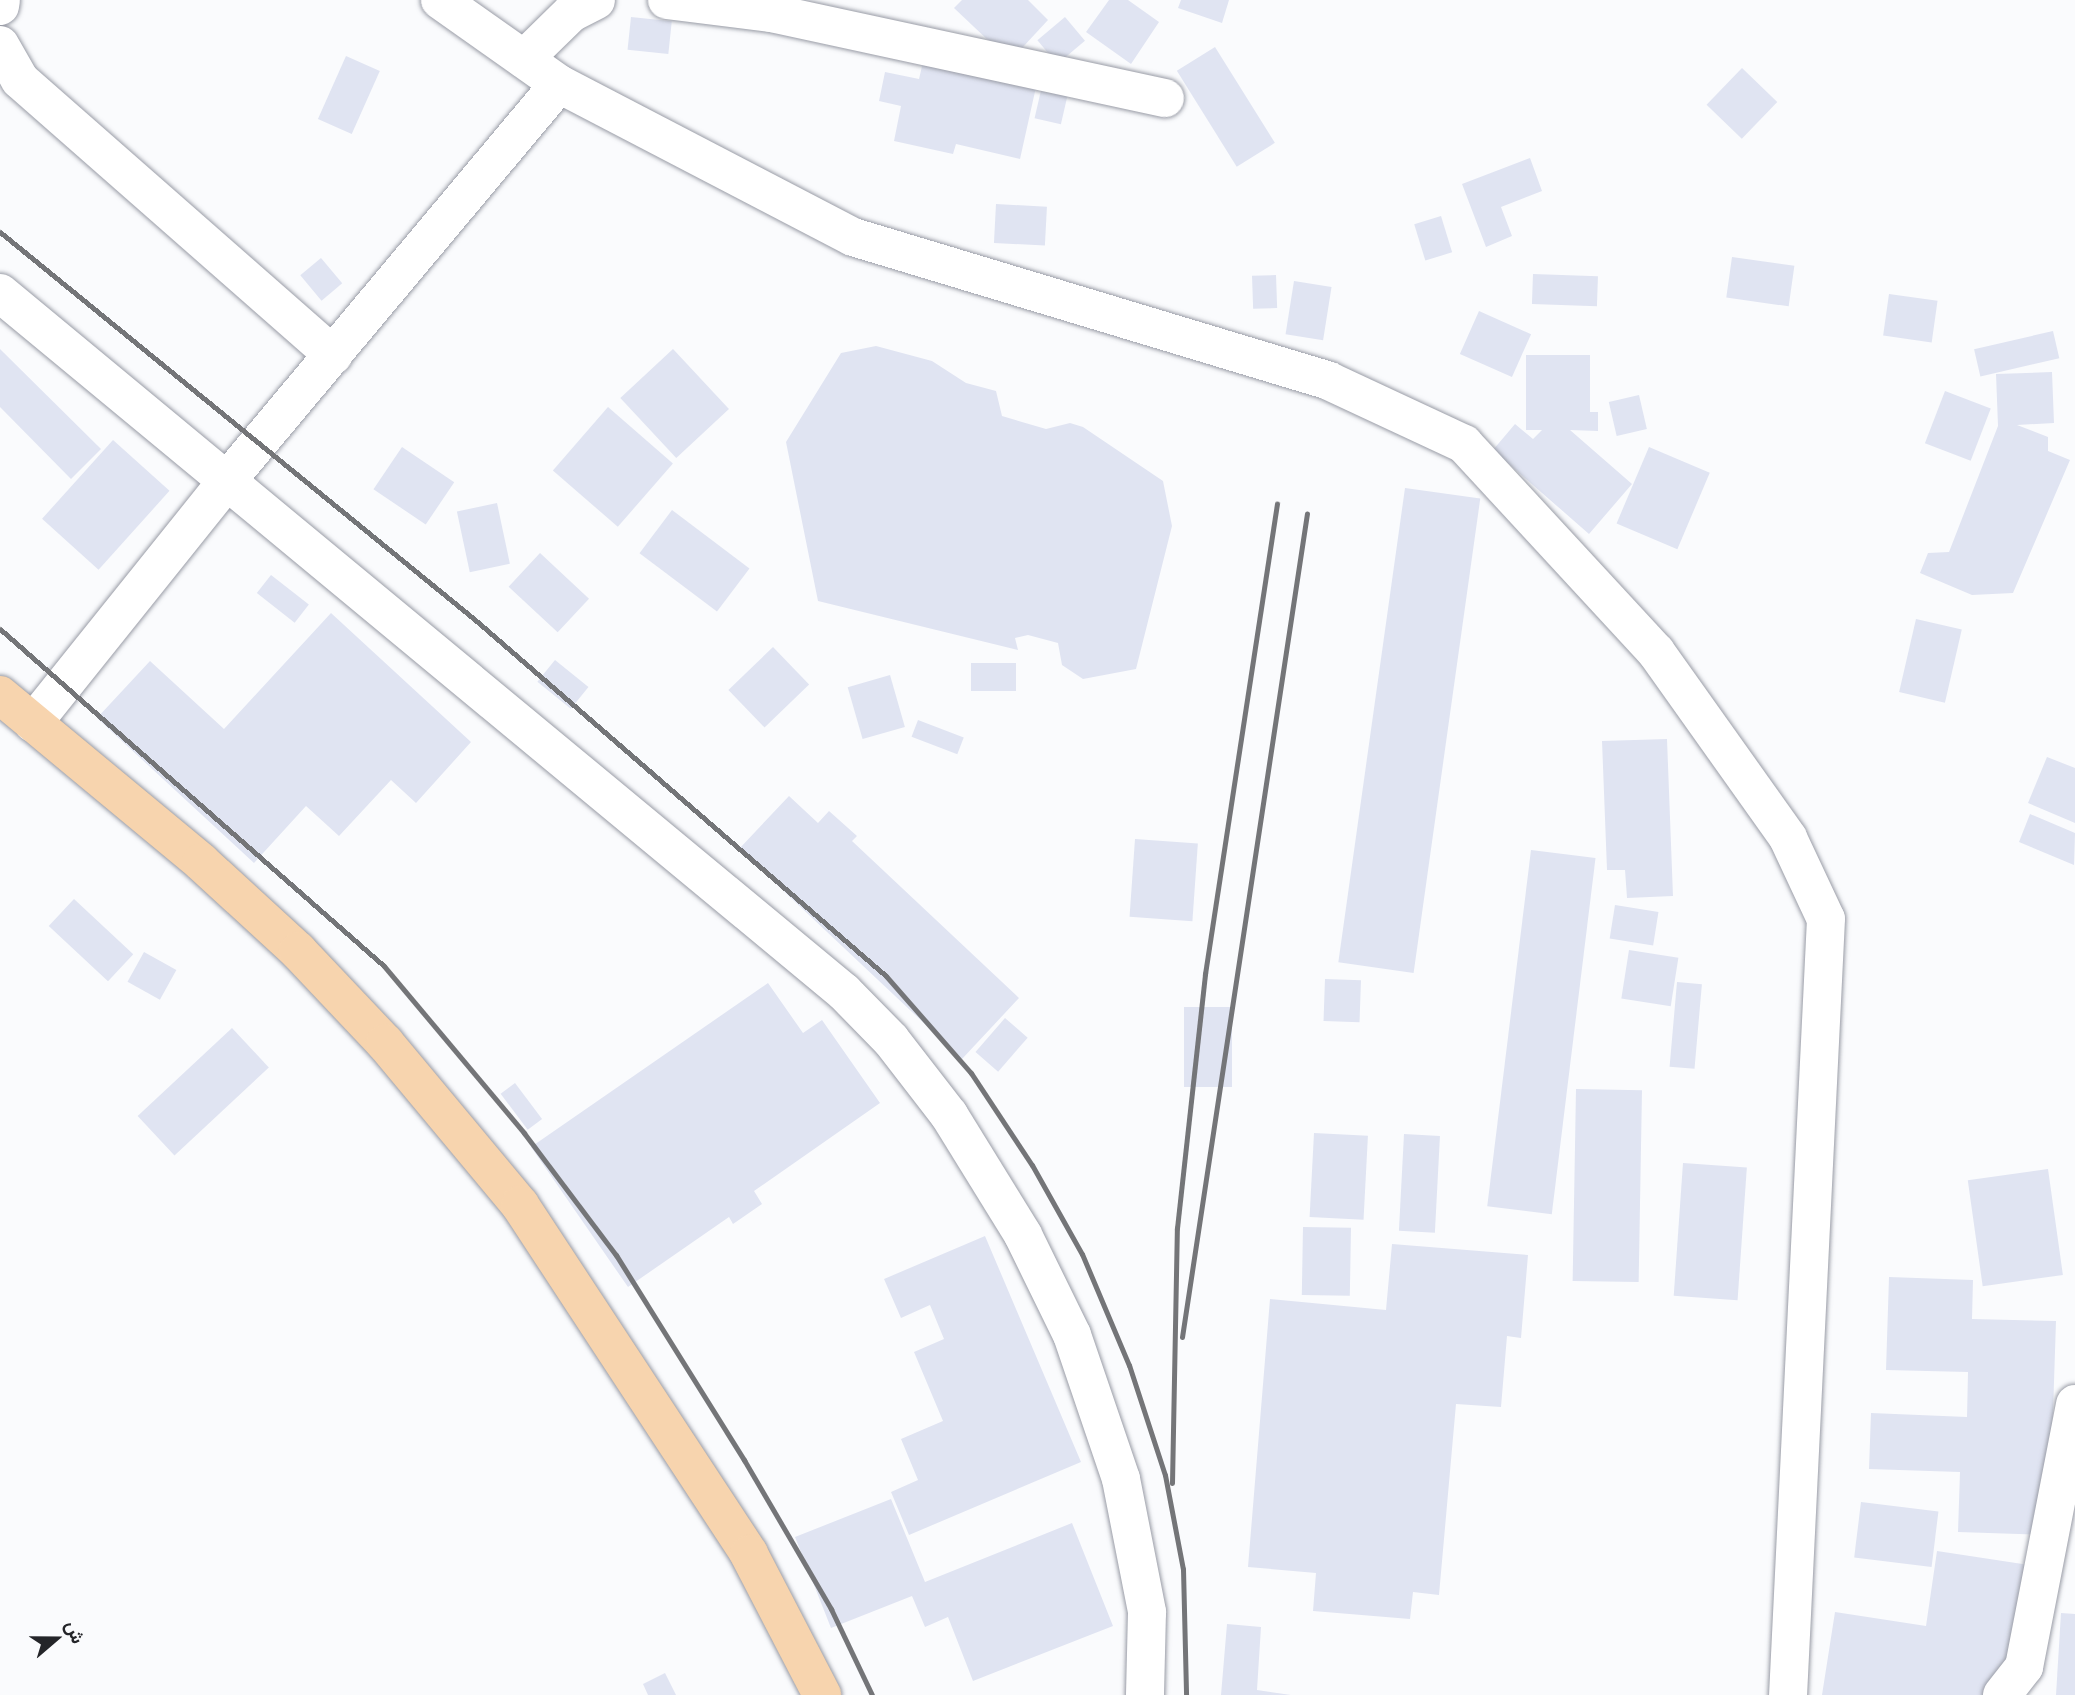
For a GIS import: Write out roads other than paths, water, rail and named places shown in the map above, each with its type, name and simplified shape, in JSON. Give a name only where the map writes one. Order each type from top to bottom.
[{"type":"main road","points":[[0,695],[201,862],[298,951],[385,1043],[520,1205],[749,1554],[822,1695]]},
{"type":"street","points":[[0,6],[1,0]]},
{"type":"street","points":[[440,0],[559,84],[853,237],[1329,381],[1464,444],[1656,652],[1788,838],[1826,919],[1788,1695]]},
{"type":"street","points":[[524,59],[571,13],[596,0]]},
{"type":"street","points":[[667,0],[771,13],[1165,98]]},
{"type":"street","points":[[0,45],[20,80],[333,355]]},
{"type":"street","points":[[33,723],[225,483],[559,84]]},
{"type":"street","points":[[0,293],[225,483],[844,992],[891,1040],[949,1115],[1023,1235],[1072,1335],[1121,1479],[1147,1612],[1145,1695]]},
{"type":"street","points":[[2003,1695],[2024,1667],[2075,1404]]},
{"type":"railway","points":[[0,232],[473,618],[886,976],[971,1073],[1032,1165],[1082,1254],[1129,1365],[1165,1475],[1183,1569],[1186,1695]]},
{"type":"railway","points":[[1172,1483],[1177,1228],[1205,974],[1277,503]]},
{"type":"railway","points":[[1182,1337],[1307,513]]},
{"type":"railway","points":[[0,629],[384,966],[524,1133],[616,1255],[744,1460],[831,1609],[872,1695]]}]
